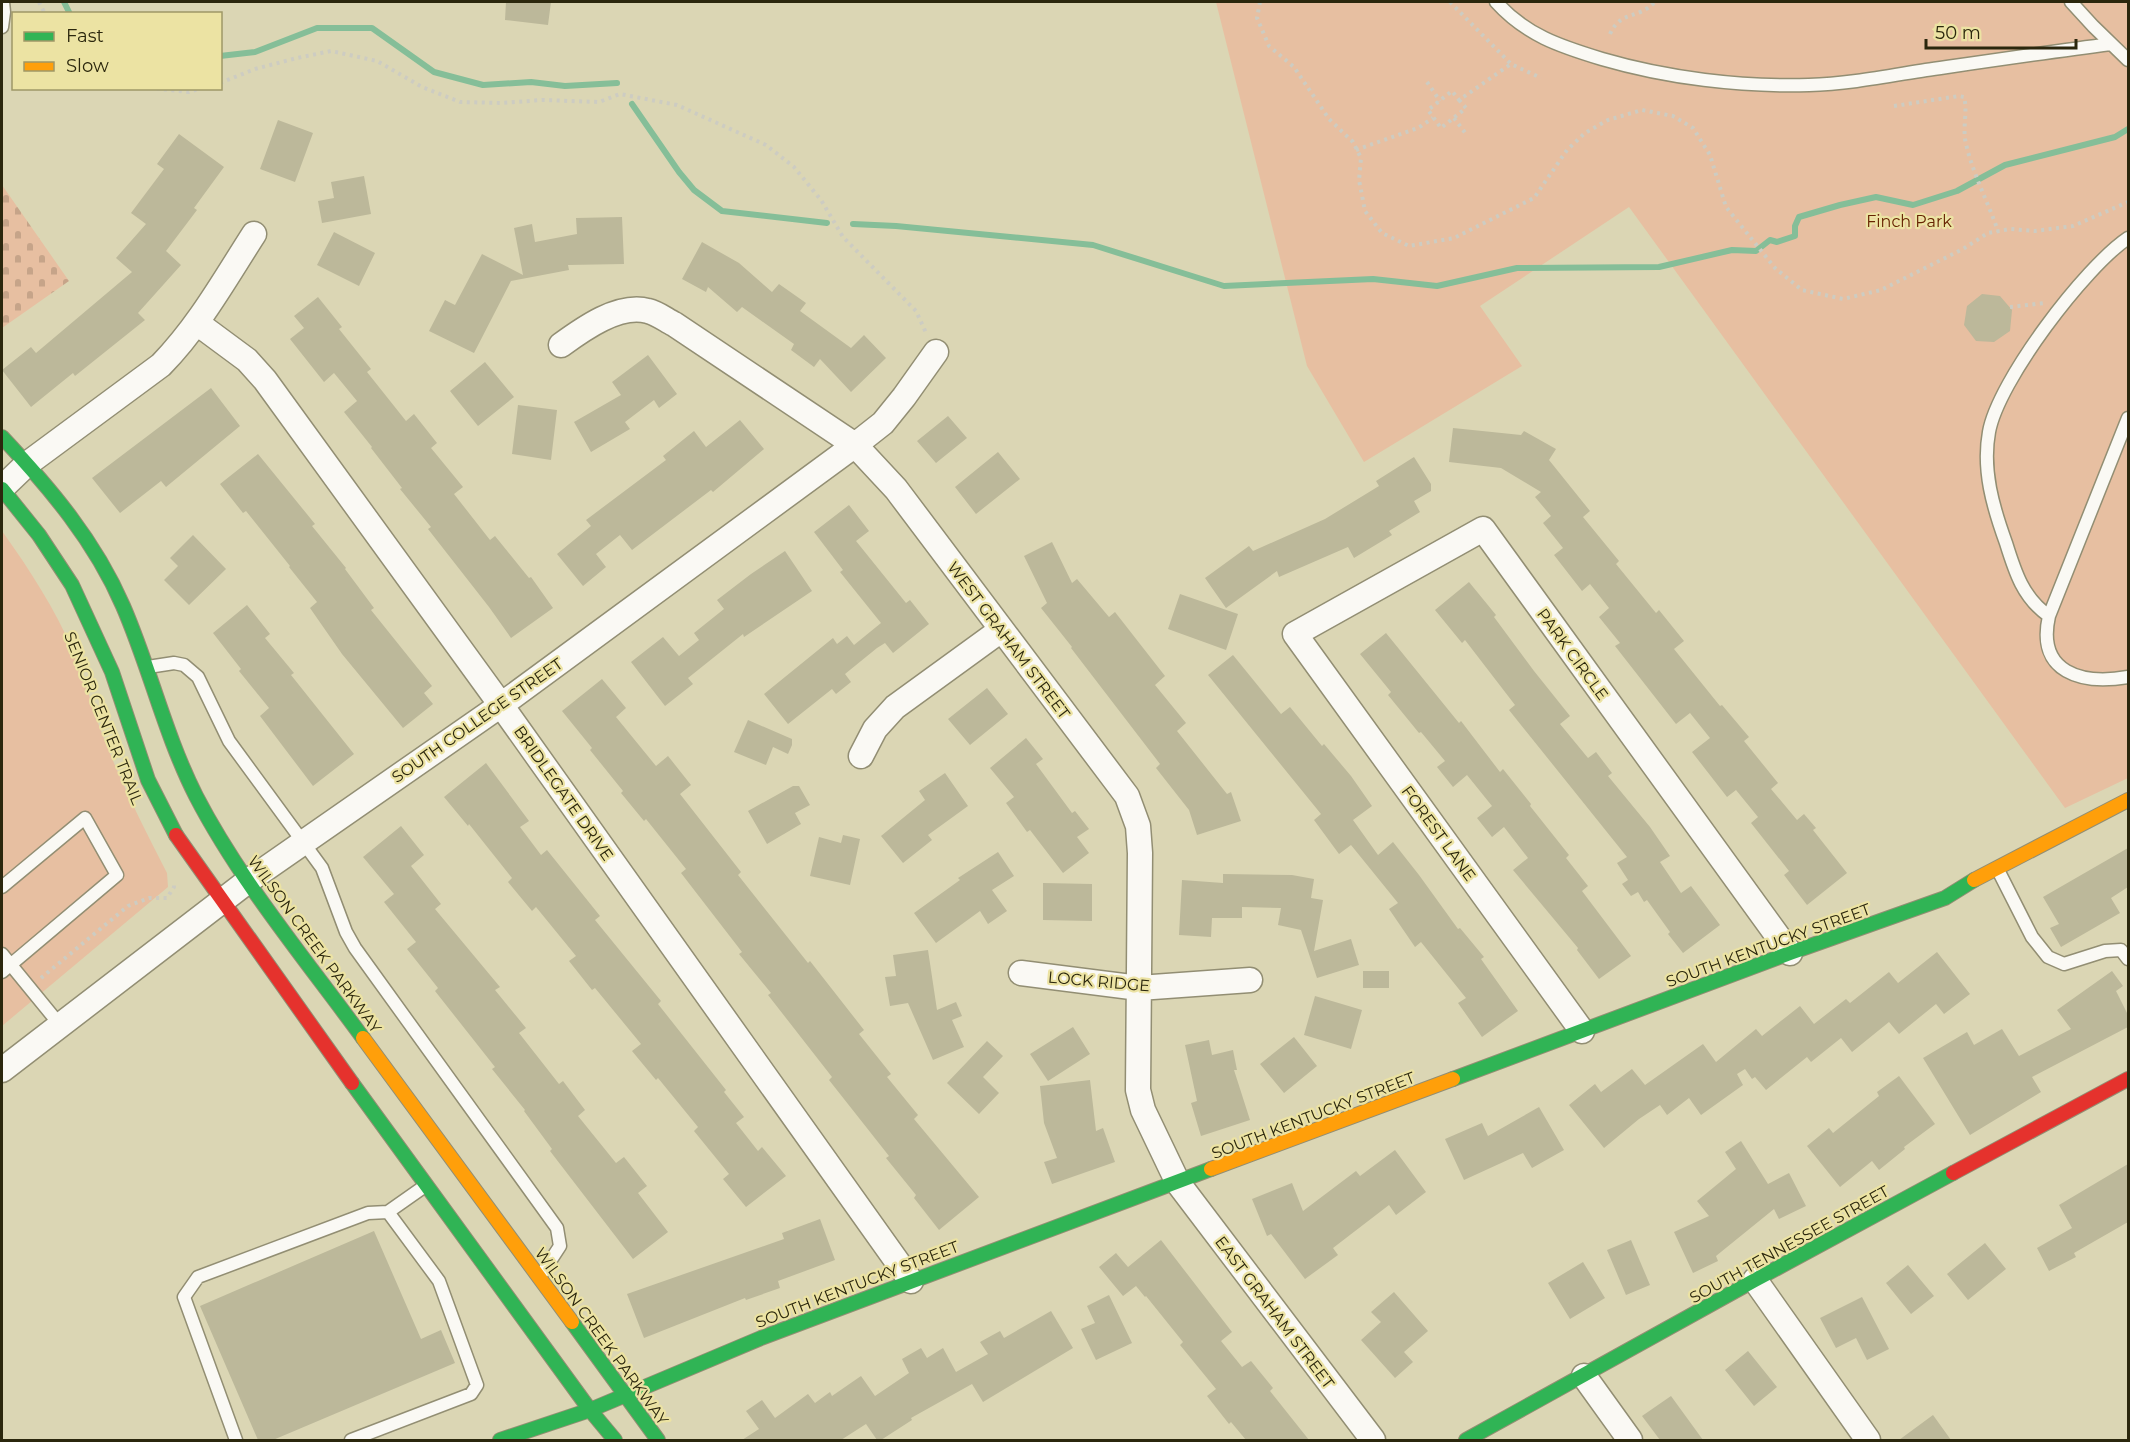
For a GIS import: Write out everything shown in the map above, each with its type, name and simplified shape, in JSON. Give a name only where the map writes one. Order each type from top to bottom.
[{"type":"street","points":[[254,234],[197,323],[161,365],[27,464],[2,489],[39,535],[72,585],[112,672],[136,748],[157,800],[180,843],[426,1186],[590,1410],[615,1440]]},
{"type":"street","name":"WEST GRAHAM STREET","points":[[561,345],[594,322],[623,311],[647,310],[674,324],[855,445],[896,489],[1127,796],[1137,826],[1140,853],[1138,1090],[1143,1110],[1178,1183]]},
{"type":"street","name":"BRIDLEGATE DRIVE","points":[[197,323],[247,360],[265,380],[501,705],[911,1281]]},
{"type":"street","name":"SOUTH COLLEGE STREET","points":[[2,1070],[248,881],[501,705],[855,445],[883,423],[936,352]]},
{"type":"street","name":"WILSON CREEK PARKWAY","points":[[2,437],[62,504],[97,554],[130,621],[171,741],[192,791],[248,881],[658,1440]]},
{"type":"street","name":"PARK CIRCLE","points":[[1295,634],[1483,529],[1790,953]]},
{"type":"street","points":[[861,756],[875,729],[895,707],[1001,630]]},
{"type":"street","name":"FOREST LANE","points":[[1295,634],[1582,1031]]},
{"type":"street","name":"SOUTH KENTUCKY STREET","points":[[500,1440],[590,1410],[761,1338],[911,1281],[1790,953],[1945,898],[2128,800]]},
{"type":"street","name":"LOCK RIDGE","points":[[1021,973],[1139,988],[1250,980]]},
{"type":"street","name":"SOUTH TENNESSEE STREET","points":[[1466,1440],[1755,1280],[2128,1079]]},
{"type":"street","name":"EAST GRAHAM STREET","points":[[1178,1183],[1373,1440]]},
{"type":"street","points":[[1755,1280],[1868,1440]]},
{"type":"street","points":[[1584,1376],[1630,1440]]},
{"type":"lane","points":[[2,27],[3,2]]},
{"type":"lane","points":[[1496,2],[1521,26],[1538,36],[1592,56],[1635,69],[1675,76],[1757,84],[1833,84],[2111,44]]},
{"type":"lane","points":[[2071,2],[2128,60]]},
{"type":"lane","points":[[2049,616],[2026,595],[2015,570],[1992,498],[1987,470],[1987,445],[1991,420],[2004,394],[2040,336],[2064,304],[2097,266],[2128,238]]},
{"type":"lane","points":[[2128,418],[2049,616],[2047,646],[2057,664],[2065,671],[2087,679],[2108,680],[2128,677]]},
{"type":"lane","points":[[147,667],[174,663],[184,665],[198,677],[229,741],[322,868],[346,932],[355,948],[556,1228],[560,1246],[538,1278]]},
{"type":"lane","points":[[2,887],[86,818],[117,875],[6,969]]},
{"type":"lane","points":[[1998,869],[2031,937],[2048,957],[2064,964],[2105,951],[2121,950],[2128,959]]},
{"type":"lane","points":[[2,954],[6,969],[30,988],[60,1025]]},
{"type":"lane","points":[[236,1440],[184,1297],[198,1277],[368,1213],[388,1212],[426,1186]]},
{"type":"lane","points":[[353,1440],[471,1394],[477,1385],[438,1281],[388,1212]]},
{"type":"path","points":[[1260,2],[1257,18],[1269,46],[1294,67],[1329,119],[1353,142],[1361,158],[1359,180],[1365,211],[1382,233],[1409,246],[1454,238],[1534,198],[1567,150],[1585,133],[1608,120],[1642,110],[1672,116],[1693,128],[1710,155],[1726,207],[1775,268],[1802,290],[1843,299],[1881,290],[1963,249],[1988,233],[2010,229],[2035,231],[2073,226],[2128,202]]},
{"type":"path","points":[[1450,2],[1511,64],[1541,78]]},
{"type":"path","points":[[1610,34],[1614,24],[1622,18],[1636,15],[1654,2]]},
{"type":"path","points":[[222,82],[255,69],[331,51],[377,61],[422,87],[460,102],[501,103],[542,100],[599,102],[620,94],[676,105],[766,145],[794,167],[821,200],[843,237],[916,311],[936,352]]},
{"type":"path","points":[[1459,100],[1511,64]]},
{"type":"path","points":[[1427,82],[1440,100]]},
{"type":"path","points":[[169,90],[189,92],[195,90]]},
{"type":"path","points":[[1452,91],[1459,100],[1466,108],[1441,128],[1428,110],[1452,91]]},
{"type":"path","points":[[1893,106],[1964,97],[1965,141],[1972,167],[1998,231]]},
{"type":"path","points":[[1356,150],[1402,135],[1433,118]]},
{"type":"path","points":[[1454,118],[1466,134]]},
{"type":"path","points":[[2010,307],[2049,302],[2064,304]]},
{"type":"path","points":[[30,988],[128,906],[149,898],[166,898],[174,887],[173,879]]},
{"type":"green space","name":"Finch Park","points":[[1216,2],[2128,2],[2128,778],[2065,808],[1629,207],[1480,306],[1522,366],[1364,462],[1307,366]]},
{"type":"green space","points":[[2,185],[69,281],[2,328]]},
{"type":"green space","points":[[2,531],[41,590],[67,637],[110,754],[167,873],[168,887],[2,1026]]},
{"type":"building","points":[[506,2],[551,2],[548,25],[505,20]]},
{"type":"building","points":[[278,120],[313,133],[295,182],[260,169]]},
{"type":"building","points":[[179,134],[224,167],[194,208],[197,210],[166,251],[181,265],[138,313],[145,320],[75,376],[73,373],[31,407],[2,370],[31,347],[36,353],[132,272],[116,258],[146,224],[131,213],[164,169],[157,164]]},
{"type":"building","points":[[364,176],[371,214],[322,223],[318,201],[334,198],[331,182]]},
{"type":"building","points":[[622,217],[624,264],[568,265],[569,270],[511,281],[474,353],[429,331],[445,300],[455,305],[482,254],[523,275],[514,228],[532,224],[535,242],[577,234],[576,218]]},
{"type":"building","points":[[334,232],[375,253],[359,286],[317,265]]},
{"type":"building","points":[[702,242],[739,263],[772,292],[779,284],[806,303],[800,311],[851,348],[864,335],[886,358],[851,392],[820,359],[814,367],[791,350],[794,344],[742,307],[737,312],[708,287],[706,292],[682,279]]},
{"type":"building","points":[[1982,294],[2000,296],[2012,310],[2010,331],[1994,342],[1976,341],[1964,325],[1967,306]]},
{"type":"building","points":[[318,297],[342,327],[339,329],[371,369],[367,372],[406,421],[414,414],[437,443],[431,448],[463,487],[454,494],[490,540],[495,536],[529,578],[531,577],[553,608],[511,638],[428,529],[431,527],[344,412],[357,401],[334,373],[324,382],[290,339],[304,328],[294,316]]},
{"type":"building","points":[[648,355],[677,394],[659,408],[654,400],[625,422],[630,429],[591,452],[574,422],[621,395],[612,382]]},
{"type":"building","points":[[485,362],[514,397],[478,426],[450,391]]},
{"type":"building","points":[[211,388],[240,426],[166,487],[161,481],[120,513],[92,478]]},
{"type":"building","points":[[518,405],[557,410],[551,460],[512,454]]},
{"type":"building","points":[[948,416],[967,438],[936,463],[917,441]]},
{"type":"building","points":[[740,420],[764,449],[713,492],[711,490],[632,550],[620,535],[596,554],[606,567],[583,586],[557,554],[591,526],[586,520],[666,460],[663,456],[694,431],[706,447]]},
{"type":"building","points":[[1453,428],[1521,435],[1524,431],[1556,449],[1549,460],[1590,511],[1583,517],[1619,561],[1616,564],[1656,613],[1659,610],[1684,641],[1674,649],[1720,706],[1722,705],[1749,737],[1744,741],[1778,783],[1771,789],[1797,820],[1804,814],[1816,828],[1813,830],[1847,873],[1807,905],[1784,875],[1789,871],[1751,823],[1758,817],[1736,790],[1727,797],[1692,752],[1710,738],[1690,713],[1676,724],[1615,646],[1620,643],[1599,617],[1609,608],[1590,584],[1582,591],[1554,555],[1563,548],[1543,523],[1551,516],[1535,497],[1541,492],[1501,468],[1449,462]]},
{"type":"building","points":[[998,452],[1020,479],[976,514],[955,487]]},
{"type":"building","points":[[258,454],[315,524],[312,526],[374,608],[371,610],[432,686],[424,693],[433,704],[403,728],[342,654],[310,608],[317,602],[290,566],[246,511],[243,513],[220,484]]},
{"type":"building","points":[[1414,457],[1431,484],[1431,491],[1414,501],[1420,512],[1389,531],[1392,535],[1354,558],[1348,547],[1279,577],[1277,571],[1226,608],[1205,578],[1249,546],[1253,551],[1325,519],[1379,486],[1376,481]]},
{"type":"building","points":[[849,505],[869,531],[856,541],[906,603],[910,600],[929,624],[893,653],[885,643],[877,648],[845,674],[851,682],[836,694],[832,689],[788,724],[764,694],[833,638],[837,644],[847,636],[854,645],[881,623],[840,572],[843,570],[814,532]]},
{"type":"building","points":[[193,535],[226,569],[189,605],[164,580],[178,566],[170,558]]},
{"type":"building","points":[[1052,542],[1072,583],[1077,579],[1109,617],[1115,612],[1165,676],[1155,685],[1186,723],[1177,731],[1227,794],[1231,792],[1241,821],[1197,835],[1189,810],[1156,768],[1160,764],[1041,608],[1047,603],[1024,556]]},
{"type":"building","points":[[785,551],[812,591],[744,637],[743,634],[688,678],[693,684],[665,706],[631,662],[663,637],[679,656],[699,640],[694,633],[724,609],[717,600]]},
{"type":"building","points":[[1469,582],[1570,716],[1560,724],[1588,758],[1596,752],[1612,773],[1608,776],[1650,827],[1670,856],[1660,862],[1681,893],[1691,886],[1720,925],[1683,953],[1647,900],[1644,902],[1638,892],[1631,896],[1622,884],[1628,880],[1617,863],[1627,857],[1509,710],[1515,705],[1465,640],[1462,643],[1435,610]]},
{"type":"building","points":[[1180,594],[1238,614],[1226,650],[1168,629]]},
{"type":"building","points":[[247,605],[270,634],[265,638],[294,673],[291,675],[354,754],[313,786],[260,716],[269,708],[239,671],[241,669],[213,633]]},
{"type":"building","points":[[1386,633],[1459,723],[1461,721],[1500,772],[1503,769],[1569,855],[1566,858],[1588,886],[1582,891],[1631,956],[1599,979],[1577,950],[1578,948],[1513,870],[1528,858],[1504,827],[1492,837],[1477,818],[1492,806],[1467,775],[1453,787],[1437,767],[1445,761],[1388,695],[1391,692],[1360,654]]},
{"type":"building","points":[[1233,655],[1281,714],[1290,707],[1322,746],[1324,744],[1351,776],[1372,806],[1353,820],[1378,855],[1393,842],[1458,929],[1460,928],[1484,957],[1481,959],[1518,1011],[1482,1037],[1458,1003],[1466,998],[1421,942],[1415,947],[1389,909],[1398,903],[1351,845],[1339,854],[1314,820],[1321,814],[1208,675]]},
{"type":"building","points":[[602,679],[626,708],[616,717],[656,766],[668,756],[691,785],[680,794],[741,872],[738,875],[864,1030],[859,1034],[891,1074],[887,1077],[918,1115],[914,1119],[979,1197],[939,1230],[914,1198],[916,1195],[886,1158],[889,1156],[829,1080],[832,1077],[768,995],[771,993],[739,954],[742,952],[681,873],[686,869],[646,819],[644,821],[621,793],[623,791],[562,711]]},
{"type":"building","points":[[987,688],[1008,714],[970,745],[948,719]]},
{"type":"building","points":[[748,720],[792,739],[788,754],[773,747],[766,765],[734,752]]},
{"type":"building","points":[[1026,738],[1043,759],[1036,764],[1072,813],[1075,811],[1089,829],[1077,837],[1089,853],[1063,873],[1030,830],[1027,832],[1006,803],[1014,797],[990,768]]},
{"type":"building","points":[[486,763],[529,821],[520,827],[541,855],[547,850],[600,916],[595,920],[661,1001],[658,1004],[726,1090],[724,1092],[744,1117],[736,1123],[758,1151],[762,1147],[786,1176],[746,1207],[723,1179],[729,1174],[694,1131],[698,1127],[658,1078],[656,1080],[632,1051],[641,1044],[595,988],[592,990],[569,961],[576,956],[536,907],[532,911],[508,882],[512,878],[444,797]]},
{"type":"building","points":[[945,773],[968,806],[928,835],[932,840],[903,863],[881,836],[925,800],[919,791]]},
{"type":"building","points":[[793,786],[799,786],[810,805],[795,813],[801,824],[767,844],[748,811]]},
{"type":"building","points":[[401,826],[424,855],[411,866],[441,904],[435,909],[500,987],[495,990],[526,1028],[519,1033],[559,1084],[563,1081],[585,1110],[578,1116],[616,1163],[624,1157],[647,1186],[638,1193],[668,1232],[633,1259],[550,1151],[552,1149],[525,1110],[492,1069],[495,1067],[435,991],[438,988],[407,949],[416,942],[384,902],[394,894],[363,857]]},
{"type":"building","points":[[843,835],[860,839],[850,885],[810,876],[819,837],[841,843]]},
{"type":"building","points":[[2128,848],[2128,887],[2111,898],[2120,913],[2061,947],[2050,928],[2059,924],[2043,897]]},
{"type":"building","points":[[998,852],[1014,876],[992,890],[1007,911],[988,924],[980,911],[936,943],[914,913],[960,880],[958,878]]},
{"type":"building","points":[[1223,874],[1292,875],[1314,879],[1311,898],[1323,900],[1314,951],[1351,939],[1359,965],[1317,978],[1301,930],[1278,925],[1281,908],[1242,907],[1242,918],[1212,918],[1211,937],[1179,935],[1182,880],[1223,883]]},
{"type":"building","points":[[1043,883],[1092,884],[1092,921],[1043,920]]},
{"type":"building","points":[[928,950],[937,1010],[956,1002],[962,1016],[952,1020],[964,1047],[933,1060],[908,1003],[890,1006],[885,977],[896,976],[893,955]]},
{"type":"building","points":[[1937,952],[1970,994],[1944,1014],[1936,1004],[1899,1034],[1889,1022],[1852,1052],[1841,1038],[1811,1062],[1807,1057],[1766,1090],[1755,1077],[1752,1079],[1745,1069],[1737,1074],[1743,1085],[1701,1115],[1689,1098],[1667,1115],[1660,1105],[1604,1148],[1569,1105],[1595,1084],[1601,1092],[1632,1069],[1645,1085],[1703,1044],[1716,1062],[1756,1029],[1762,1036],[1800,1006],[1814,1024],[1846,999],[1850,1003],[1889,972],[1898,983]]},
{"type":"building","points":[[1363,971],[1389,971],[1389,988],[1363,988]]},
{"type":"building","points":[[2112,971],[2123,986],[2116,991],[2128,1015],[2128,1027],[2032,1077],[2041,1092],[1970,1135],[1923,1058],[1967,1032],[1974,1045],[2002,1029],[2019,1056],[2071,1029],[2057,1010]]},
{"type":"building","points":[[1315,996],[1362,1010],[1351,1049],[1304,1035]]},
{"type":"building","points":[[1073,1027],[1090,1054],[1048,1081],[1030,1054]]},
{"type":"building","points":[[1294,1037],[1317,1066],[1284,1093],[1260,1064]]},
{"type":"building","points":[[1209,1040],[1212,1055],[1233,1050],[1237,1070],[1234,1070],[1250,1120],[1201,1136],[1191,1103],[1197,1101],[1185,1045]]},
{"type":"building","points":[[987,1041],[1003,1056],[983,1077],[999,1093],[979,1114],[947,1083]]},
{"type":"building","points":[[1899,1076],[1935,1124],[1904,1147],[1905,1149],[1879,1170],[1872,1161],[1840,1187],[1807,1146],[1829,1128],[1833,1133],[1879,1096],[1877,1092]]},
{"type":"building","points":[[1090,1080],[1096,1131],[1103,1128],[1115,1162],[1052,1184],[1044,1162],[1057,1158],[1044,1123],[1040,1086]]},
{"type":"building","points":[[1539,1107],[1564,1150],[1532,1168],[1523,1153],[1464,1180],[1445,1139],[1482,1123],[1488,1136]]},
{"type":"building","points":[[1741,1141],[1768,1184],[1789,1173],[1806,1206],[1779,1219],[1774,1209],[1716,1256],[1718,1261],[1693,1273],[1674,1232],[1709,1216],[1697,1201],[1736,1169],[1725,1152]]},
{"type":"building","points":[[1395,1150],[1426,1192],[1396,1215],[1389,1205],[1333,1248],[1338,1255],[1305,1279],[1271,1234],[1267,1236],[1252,1199],[1292,1183],[1303,1211],[1356,1171],[1360,1176]]},
{"type":"building","points":[[2128,1164],[2128,1222],[2074,1253],[2076,1257],[2049,1271],[2037,1248],[2072,1228],[2059,1205]]},
{"type":"building","points":[[820,1219],[835,1260],[778,1281],[780,1288],[746,1300],[745,1298],[644,1338],[627,1294],[784,1239],[782,1233]]},
{"type":"building","points":[[374,1231],[421,1339],[441,1330],[455,1363],[273,1440],[258,1440],[200,1306]]},
{"type":"building","points":[[1161,1240],[1232,1332],[1221,1341],[1242,1367],[1251,1361],[1273,1388],[1270,1391],[1309,1440],[1246,1440],[1231,1422],[1229,1424],[1207,1396],[1216,1389],[1180,1345],[1183,1342],[1146,1296],[1136,1286],[1123,1296],[1099,1267],[1116,1253],[1128,1267]]},
{"type":"building","points":[[1631,1240],[1650,1285],[1626,1295],[1607,1250]]},
{"type":"building","points":[[1985,1243],[2006,1269],[1968,1300],[1947,1274]]},
{"type":"building","points":[[1583,1262],[1605,1298],[1570,1319],[1548,1283]]},
{"type":"building","points":[[1908,1265],[1934,1296],[1911,1314],[1886,1283]]},
{"type":"building","points":[[1394,1292],[1428,1331],[1404,1352],[1413,1362],[1395,1378],[1361,1340],[1381,1322],[1371,1312]]},
{"type":"building","points":[[1109,1295],[1132,1343],[1096,1360],[1081,1329],[1095,1323],[1087,1306]]},
{"type":"building","points":[[1862,1297],[1889,1349],[1867,1360],[1856,1338],[1836,1348],[1820,1318]]},
{"type":"building","points":[[1051,1311],[1073,1348],[983,1402],[972,1384],[911,1418],[912,1420],[881,1440],[877,1440],[866,1424],[841,1440],[742,1440],[759,1429],[746,1411],[762,1400],[775,1418],[808,1394],[815,1403],[830,1392],[832,1396],[861,1376],[875,1396],[909,1373],[902,1359],[921,1348],[927,1358],[943,1348],[956,1372],[988,1354],[980,1342],[1000,1331],[1004,1338]]},
{"type":"building","points":[[1748,1351],[1777,1387],[1754,1406],[1725,1370]]},
{"type":"building","points":[[1671,1396],[1703,1440],[1660,1440],[1642,1416]]},
{"type":"building","points":[[1933,1415],[1951,1440],[1899,1440]]},
{"type":"waterway","points":[[64,2],[69,12]]},
{"type":"waterway","points":[[222,56],[255,52],[317,28],[372,28],[434,72],[483,85],[531,82],[565,86],[617,83]]},
{"type":"waterway","points":[[632,104],[694,190],[722,211],[827,223]]},
{"type":"waterway","points":[[853,224],[1093,245],[1224,286],[1373,279],[1437,286],[1517,268],[1659,267],[1732,250],[1756,251],[1770,240],[1777,242],[1795,236],[1795,226],[1799,217],[1876,197],[1913,205],[1957,191],[2005,165],[2115,137],[2128,129]]},
{"type":"traffic: fast","points":[[2,437],[70,516],[112,582],[133,629],[175,749],[213,828],[253,889],[363,1038]]},
{"type":"traffic: fast","points":[[2,489],[39,535],[72,585],[112,672],[148,780],[176,835]]},
{"type":"traffic: fast","points":[[1453,1079],[1790,953],[1945,898],[1974,880]]},
{"type":"traffic: fast","points":[[352,1083],[590,1410],[615,1440]]},
{"type":"traffic: fast","points":[[500,1440],[590,1410],[761,1338],[1211,1169]]},
{"type":"traffic: fast","points":[[1466,1440],[1953,1173]]},
{"type":"traffic: fast","points":[[572,1322],[658,1440]]},
{"type":"traffic: slow","points":[[1974,880],[2128,800]]},
{"type":"traffic: slow","points":[[363,1038],[572,1322]]},
{"type":"traffic: slow","points":[[1211,1169],[1453,1079]]},
{"type":"traffic: jam","points":[[176,835],[352,1083]]},
{"type":"traffic: jam","points":[[1953,1173],[2128,1079]]}]
